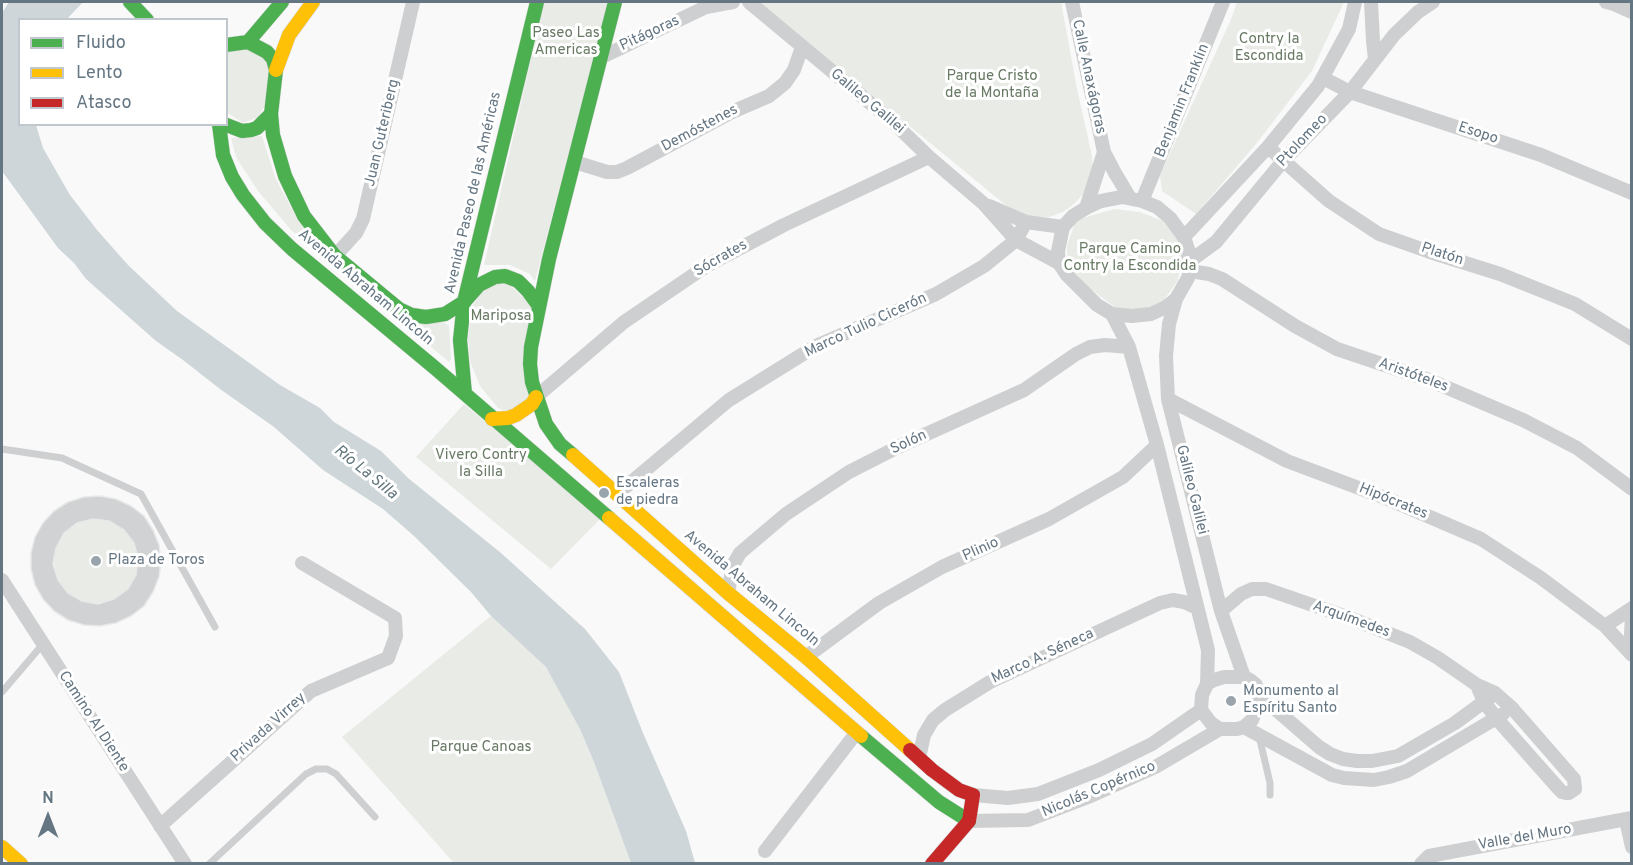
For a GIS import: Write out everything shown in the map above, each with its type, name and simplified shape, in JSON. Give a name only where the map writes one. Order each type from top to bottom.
[{"type":"main road","points":[[248,42],[282,2]]},
{"type":"main road","name":"Avenida Abraham Lincoln","points":[[313,2],[289,35],[276,70],[271,114],[273,135],[285,176],[304,216],[334,256],[399,309],[412,315],[426,317],[445,314],[464,302],[479,285],[495,277],[505,276],[524,286],[539,306],[531,347],[532,382],[546,424],[560,444],[728,592],[806,657],[932,770],[959,790],[973,795]]},
{"type":"main road","name":"Avenida Paseo de las Américas","points":[[465,394],[460,340],[464,302],[537,2]]},
{"type":"main road","points":[[539,306],[615,2]]},
{"type":"main road","points":[[134,5],[145,18]]},
{"type":"main road","points":[[228,45],[248,42],[267,52],[273,59],[276,70]]},
{"type":"main road","points":[[228,126],[242,131],[251,130],[257,128],[271,114]]},
{"type":"main road","name":"Avenida Abraham Lincoln","points":[[219,126],[223,155],[232,177],[265,223],[292,249],[698,593],[939,802],[969,820]]},
{"type":"main road","points":[[492,419],[516,415],[532,404],[536,397]]},
{"type":"main road","points":[[932,864],[969,820],[973,795]]},
{"type":"main road","points":[[2,846],[21,864]]},
{"type":"street","name":"Juan Guteriberg","points":[[334,256],[356,232],[363,219],[413,2]]},
{"type":"street","name":"Pitágoras","points":[[602,57],[706,7],[733,2]]},
{"type":"street","name":"Galileo Galilei","points":[[749,2],[893,122],[929,157],[984,204],[1016,240],[1059,263]]},
{"type":"street","name":"Calle Anaxágoras","points":[[1072,2],[1104,152],[1114,173],[1136,199]]},
{"type":"street","name":"Benjamin Franklin","points":[[1136,199],[1223,2]]},
{"type":"street","name":"Ptolomeo","points":[[1184,237],[1268,147],[1318,86],[1350,29],[1355,2]]},
{"type":"street","points":[[1371,2],[1375,59]]},
{"type":"street","name":"Ptolomeo","points":[[1190,266],[1216,242],[1283,161],[1350,92],[1394,35],[1418,12],[1433,2]]},
{"type":"street","points":[[1612,2],[1632,12]]},
{"type":"street","name":"Demóstenes","points":[[575,162],[607,172],[617,172],[627,168],[732,112],[769,96],[785,83],[794,70],[802,47]]},
{"type":"street","name":"Esopo","points":[[1323,78],[1350,92],[1541,155],[1632,193]]},
{"type":"street","name":"Platón","points":[[1268,147],[1329,201],[1379,234],[1500,274],[1575,304],[1632,339]]},
{"type":"street","name":"Calle Anaxágoras","points":[[1086,208],[1104,152]]},
{"type":"street","name":"Sócrates","points":[[536,397],[624,322],[708,265],[784,225],[929,157]]},
{"type":"street","points":[[1112,198],[1136,199],[1157,207],[1170,218],[1184,237],[1190,266],[1188,278],[1176,298],[1166,307],[1151,314],[1132,316],[1112,314],[1096,305],[1067,275],[1059,263],[1058,251],[1063,227],[1073,216],[1086,208],[1112,198]]},
{"type":"street","name":"Galileo Galilei","points":[[984,204],[1026,222],[1063,227]]},
{"type":"street","name":"Marco Tulio Cicerón","points":[[617,494],[729,400],[816,346],[936,294],[984,266],[1016,240],[1026,222]]},
{"type":"street","name":"Aristóteles","points":[[1190,266],[1222,279],[1295,326],[1337,349],[1429,380],[1523,420],[1577,448],[1632,489]]},
{"type":"street","name":"Galileo Galilei","points":[[1176,298],[1169,324],[1166,356],[1168,399],[1221,611],[1244,677]]},
{"type":"street","name":"Galileo Galilei","points":[[1112,314],[1129,347],[1157,445],[1208,650],[1207,684]]},
{"type":"street","name":"Solón","points":[[728,592],[733,564],[740,553],[786,514],[849,472],[900,446],[1024,390],[1090,347],[1105,345],[1129,347]]},
{"type":"street","name":"Hipócrates","points":[[1168,399],[1287,461],[1388,499],[1481,539],[1541,578],[1605,626],[1631,654]]},
{"type":"street","name":"Plinio","points":[[806,657],[879,603],[942,567],[1058,514],[1123,477],[1157,445]]},
{"type":"street","name":"Privada Virrey","points":[[160,826],[310,691],[388,658],[396,636],[395,618],[302,563]]},
{"type":"street","name":"Camino Al Diente","points":[[2,580],[185,864]]},
{"type":"street","name":"Arquímedes","points":[[1221,611],[1241,594],[1252,589],[1266,589],[1410,642],[1438,658],[1477,686],[1495,693]]},
{"type":"street","name":"Marco A. Séneca","points":[[920,758],[924,735],[933,720],[990,681],[1160,603],[1173,600],[1197,608]]},
{"type":"street","points":[[1605,626],[1632,608]]},
{"type":"street","points":[[1631,654],[1632,615]]},
{"type":"street","points":[[1224,677],[1244,677],[1256,685],[1258,694],[1252,720],[1244,727],[1237,729],[1220,729],[1211,723],[1201,710],[1202,695],[1207,684],[1224,677]]},
{"type":"street","points":[[1258,694],[1330,754],[1357,761],[1372,761],[1398,756],[1455,723],[1484,702],[1495,693],[1512,708],[1574,779],[1575,789],[1569,793],[1562,792],[1497,719],[1484,702],[1477,686]]},
{"type":"street","points":[[1244,727],[1332,775],[1374,780],[1407,771],[1512,708]]},
{"type":"street","name":"Nicolás Copérnico","points":[[973,795],[1008,798],[1038,794],[1099,770],[1152,744],[1201,710]]},
{"type":"street","name":"Nicolás Copérnico","points":[[969,820],[1028,820],[1088,797],[1157,766],[1220,729]]},
{"type":"street","points":[[765,851],[857,732]]},
{"type":"street","points":[[1629,819],[1632,847]]},
{"type":"street","name":"Valle del Muro","points":[[1421,864],[1429,856],[1629,819]]},
{"type":"lane","points":[[2,449],[62,458],[141,494],[215,627]]},
{"type":"lane","points":[[2,692],[43,644]]},
{"type":"lane","points":[[1259,736],[1270,783],[1270,795]]},
{"type":"lane","points":[[209,864],[306,774],[315,769],[327,769],[336,774],[375,817]]},
{"type":"green space","name":"Paseo Las Americas","points":[[544,2],[608,2],[535,281],[530,274],[510,265],[484,265]]},
{"type":"green space","name":"Parque Cristo de la Montaña","points":[[759,2],[1061,2],[1092,156],[1093,169],[1084,193],[1063,212],[1049,217],[1029,217],[1014,212]]},
{"type":"green space","name":"Contry la Escondida","points":[[1237,2],[1344,2],[1312,71],[1256,144],[1196,214],[1162,191],[1160,175]]},
{"type":"green space","points":[[247,45],[270,57],[266,104],[258,117],[243,123],[228,113],[228,51]]},
{"type":"green space","points":[[262,136],[275,177],[298,221],[401,316],[445,323],[449,326],[451,359],[449,362],[291,230],[258,191],[236,157],[231,138]]},
{"type":"green space","name":"Parque Camino Contry la Escondida","points":[[1114,209],[1140,212],[1163,221],[1179,240],[1184,258],[1177,282],[1163,301],[1141,311],[1116,308],[1087,286],[1067,262],[1067,246],[1076,220]]},
{"type":"green space","name":"Mariposa","points":[[506,281],[532,306],[529,392],[525,404],[509,412],[498,408],[480,386],[470,361],[468,337],[473,305],[484,289]]},
{"type":"green space","name":"Vivero Contry la Silla","points":[[464,404],[601,518],[551,569],[416,457]]},
{"type":"green space","name":"Plaza de Toros","points":[[96,519],[112,522],[126,531],[135,545],[138,561],[135,577],[126,591],[112,600],[96,603],[80,600],[66,591],[57,577],[54,561],[57,545],[66,531],[80,522]]},
{"type":"green space","name":"Parque Canoas","points":[[491,616],[546,667],[562,695],[594,762],[631,863],[454,863],[342,737]]},
{"type":"water","name":"Río La Silla","points":[[9,2],[83,2],[68,18],[18,18],[18,126],[36,126],[43,148],[70,195],[128,265],[177,311],[280,385],[320,408],[334,422],[381,451],[408,478],[501,553],[585,629],[619,672],[686,831],[695,863],[631,863],[580,729],[546,667],[491,616],[471,592],[414,536],[383,509],[323,470],[274,427],[156,341],[86,279],[74,263],[58,248],[2,171],[2,13]]},
{"type":"building","points":[[100,496],[116,499],[131,506],[144,516],[159,545],[161,561],[159,577],[153,592],[144,606],[131,616],[116,623],[100,626],[84,625],[68,620],[54,611],[43,599],[35,585],[31,569],[31,553],[35,537],[43,523],[54,511],[68,502],[84,497]],"holes":[[[93,519],[109,521],[124,530],[134,543],[138,559],[136,575],[128,589],[114,599],[98,604],[82,601],[68,593],[58,580],[53,564],[56,548],[64,533],[77,523]]]},
{"type":"traffic: fast","points":[[130,2],[145,18]]},
{"type":"traffic: fast","points":[[228,45],[248,42],[282,2]]},
{"type":"traffic: fast","points":[[465,394],[460,340],[464,302],[537,2]]},
{"type":"traffic: fast","points":[[573,455],[560,444],[546,424],[532,382],[531,347],[549,259],[615,2]]},
{"type":"traffic: fast","points":[[248,42],[267,52],[273,59],[276,70],[271,114],[273,135],[285,176],[304,216],[335,256],[399,309],[412,315],[426,317],[445,314],[464,302],[479,285],[495,277],[505,276],[518,281],[539,306]]},
{"type":"traffic: fast","points":[[228,126],[242,131],[251,130],[257,128],[271,114]]},
{"type":"traffic: fast","points":[[219,126],[223,155],[232,177],[265,223],[292,249],[609,518]]},
{"type":"traffic: fast","points":[[861,736],[939,802],[969,821]]},
{"type":"traffic: slow","points":[[276,70],[289,35],[313,2]]},
{"type":"traffic: slow","points":[[492,419],[516,415],[532,404],[536,397]]},
{"type":"traffic: slow","points":[[573,455],[910,750]]},
{"type":"traffic: slow","points":[[609,518],[861,736]]},
{"type":"traffic: slow","points":[[2,847],[21,864]]},
{"type":"traffic: jam","points":[[910,750],[959,790],[973,795],[969,821],[932,864]]},
{"type":"place","name":"Escaleras de piedra","points":[[604,493]]},
{"type":"place","name":"Plaza de Toros","points":[[96,561]]},
{"type":"place","name":"Monumento al Espíritu Santo","points":[[1231,701]]}]
